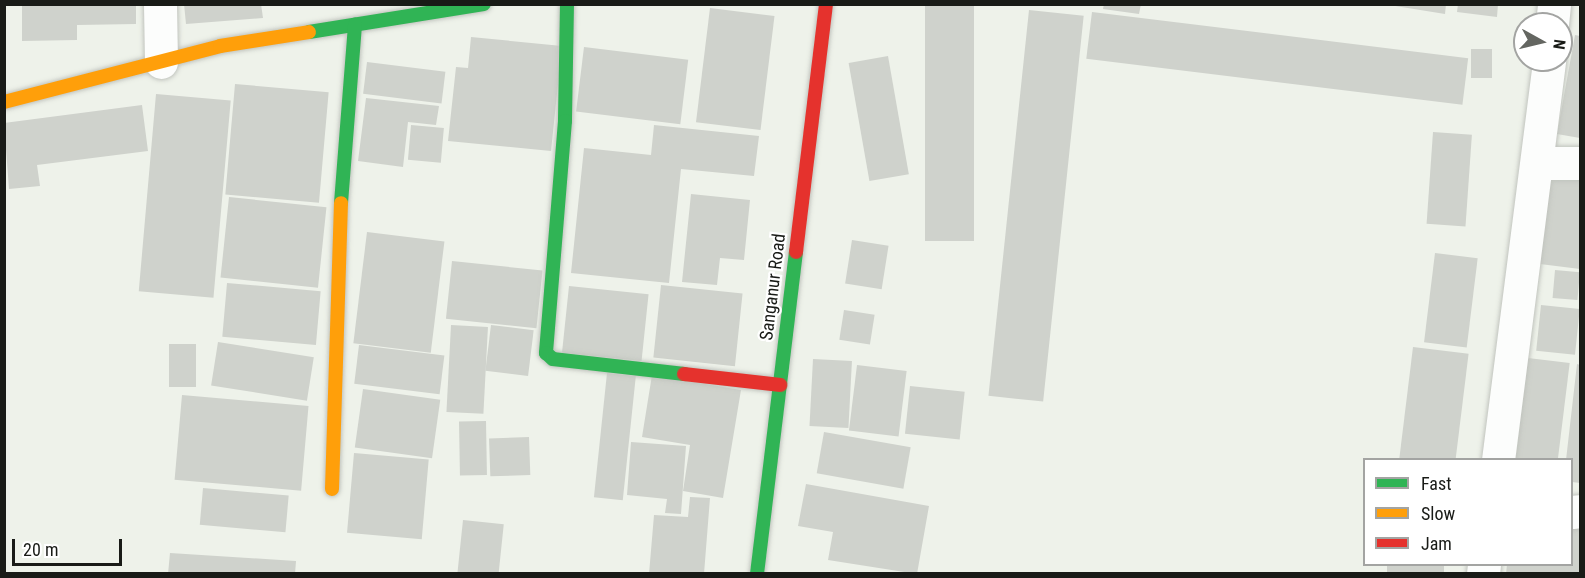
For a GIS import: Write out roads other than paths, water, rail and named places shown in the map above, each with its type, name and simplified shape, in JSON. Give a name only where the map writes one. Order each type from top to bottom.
[{"type":"street","points":[[160,4],[161,62]]},
{"type":"street","points":[[4,102],[220,46],[484,4]]},
{"type":"street","points":[[567,4],[565,121],[546,353],[553,358],[780,385]]},
{"type":"street","name":"Sanganur Road","points":[[757,573],[826,4]]},
{"type":"street","points":[[332,489],[338,238],[355,25]]},
{"type":"street","points":[[1498,458],[1539,163],[1548,72]]},
{"type":"street","points":[[1539,163],[1581,163]]}]
